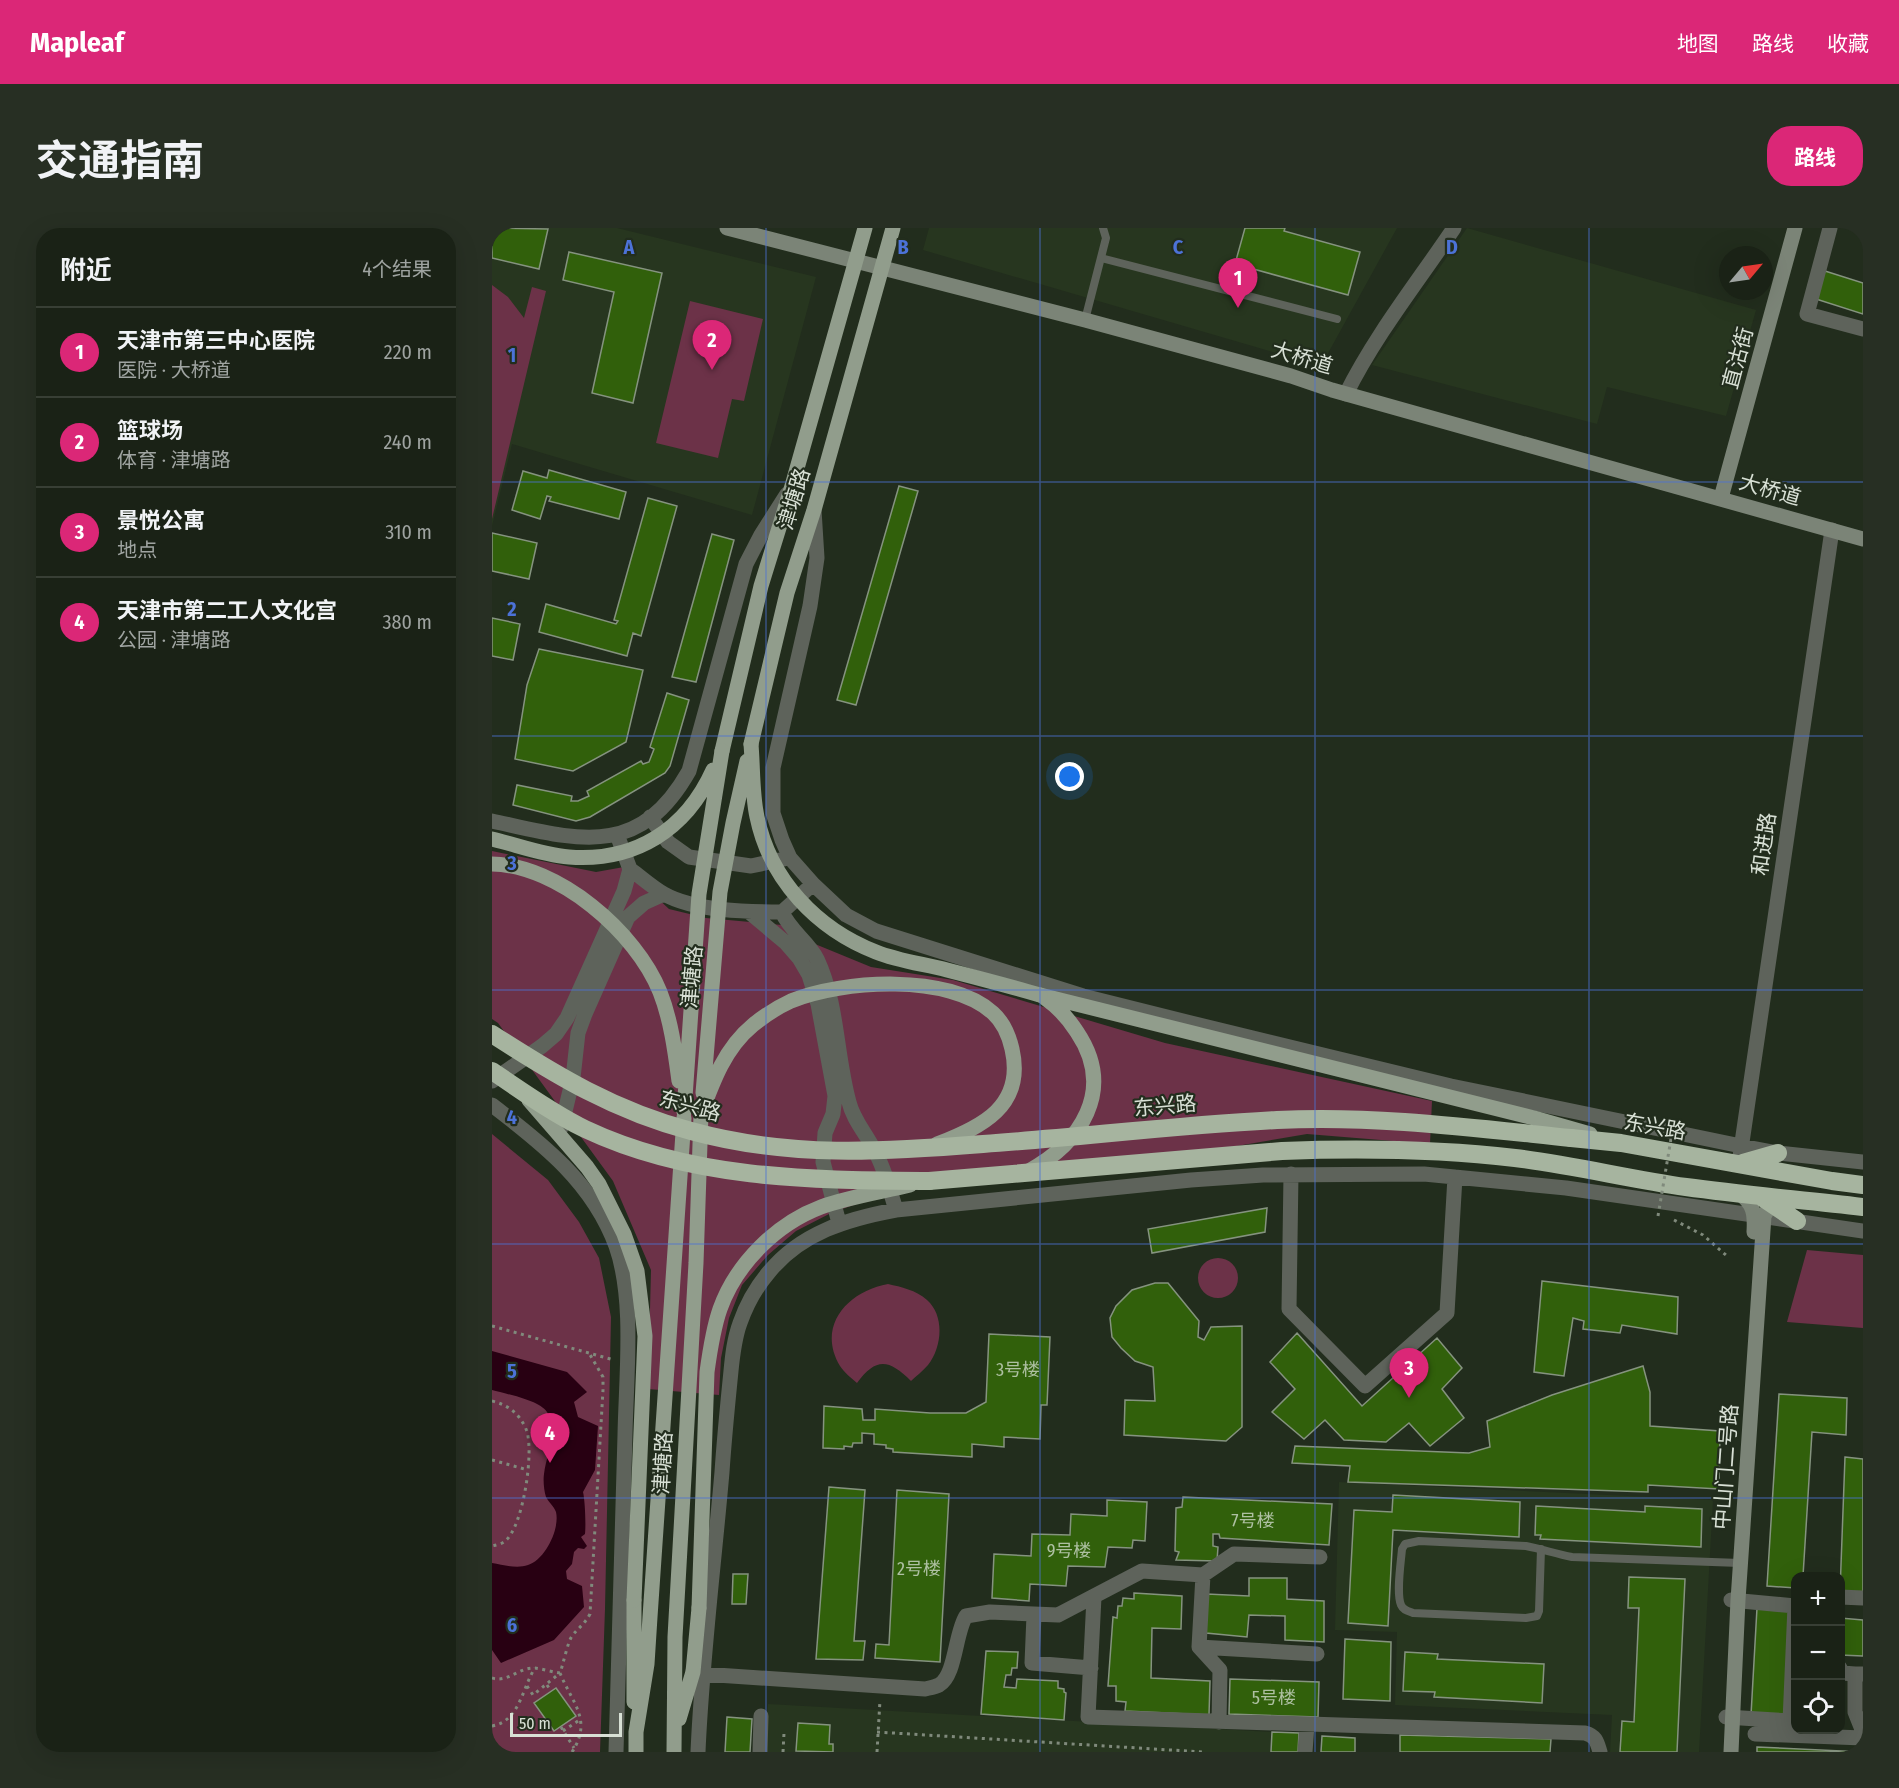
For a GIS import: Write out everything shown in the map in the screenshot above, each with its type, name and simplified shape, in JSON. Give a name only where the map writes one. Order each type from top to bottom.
[{"type":"highway","name":"东兴路","points":[[492,1034],[551,1072],[595,1096],[643,1116],[692,1132],[766,1147],[815,1152],[927,1149],[1281,1120],[1377,1121],[1571,1137],[1740,1155],[1863,1185]]},
{"type":"highway","points":[[492,1071],[546,1107],[595,1133],[661,1157],[694,1165],[802,1179],[928,1181],[1023,1174],[1056,1163],[1334,1149],[1438,1151],[1516,1158],[1685,1186],[1739,1192],[1797,1221]]},
{"type":"highway","points":[[1740,1155],[1778,1152]]},
{"type":"highway","points":[[1768,1206],[1863,1207]]},
{"type":"main road","name":"津塘路","points":[[636,1752],[636,1732],[646,1664],[699,894],[722,751],[761,586],[792,486],[865,228]]},
{"type":"main road","name":"津塘路","points":[[674,1752],[675,1638],[696,1263],[701,1114],[720,892],[733,823],[787,592],[814,510],[893,228]]},
{"type":"main road","points":[[751,744],[757,817],[780,876],[796,898],[820,920],[844,937],[878,953],[1534,1118],[1622,1143]]},
{"type":"main road","points":[[492,839],[567,857],[603,857],[641,846],[672,826],[698,801],[722,751]]},
{"type":"main road","points":[[492,864],[528,871],[565,888],[603,915],[634,948],[655,982],[666,1011],[673,1038],[684,1112]]},
{"type":"main road","points":[[701,1114],[717,1072],[735,1043],[752,1026],[775,1010],[806,996],[844,988],[926,987],[963,996],[993,1013],[1003,1026],[1010,1043],[1015,1068],[1009,1095],[993,1116],[969,1132],[927,1149]]},
{"type":"main road","points":[[1040,995],[1060,1010],[1074,1027],[1087,1049],[1093,1073],[1093,1092],[1086,1115],[1056,1163]]},
{"type":"main road","points":[[519,1089],[599,1184],[624,1234],[637,1272],[645,1336],[634,1600],[633,1682],[636,1732]]},
{"type":"main road","points":[[675,1733],[697,1673],[707,1372],[711,1339],[729,1287],[758,1250],[797,1219],[836,1203],[928,1181]]},
{"type":"street","name":"大桥道","points":[[727,228],[1085,320],[1291,376],[1346,394],[1863,539]]},
{"type":"street","points":[[1346,394],[1362,361],[1378,336],[1454,228]]},
{"type":"street","name":"直沽街","points":[[1721,498],[1795,228]]},
{"type":"street","points":[[1830,228],[1807,314],[1863,329]]},
{"type":"street","points":[[492,821],[561,836],[604,838],[650,817],[671,798],[689,771],[746,564],[760,535],[792,486]]},
{"type":"street","points":[[814,510],[817,558],[810,606],[773,768],[773,813],[790,858],[813,884],[846,915],[876,931],[1083,996],[1740,1155]]},
{"type":"street","name":"和进路","points":[[1740,1155],[1832,530]]},
{"type":"street","points":[[650,817],[668,842],[689,857],[751,866],[790,858]]},
{"type":"street","points":[[617,834],[630,869],[664,894],[684,903],[749,912],[782,912],[813,884]]},
{"type":"street","points":[[492,1080],[542,1046],[556,1034],[567,1018],[624,891],[630,869]]},
{"type":"street","points":[[555,1155],[573,1078],[578,1033],[585,1014],[628,917],[644,903],[664,894]]},
{"type":"street","points":[[749,912],[786,943],[799,958],[809,975],[818,1004],[835,1096],[833,1114],[825,1133],[823,1162],[839,1223]]},
{"type":"street","points":[[782,912],[787,924],[812,949],[825,978],[849,1103],[857,1123],[882,1165],[896,1210]]},
{"type":"street","points":[[492,1106],[555,1155],[583,1186],[606,1225],[623,1271],[627,1294],[626,1364],[616,1752]]},
{"type":"street","points":[[1778,1152],[1863,1162]]},
{"type":"street","points":[[1291,1174],[1289,1309],[1365,1386],[1447,1313],[1455,1177]]},
{"type":"street","points":[[698,1752],[697,1673],[710,1603],[734,1345],[740,1322],[767,1273],[803,1240],[839,1223],[896,1210],[1191,1179],[1291,1174],[1424,1174],[1768,1206]]},
{"type":"street","name":"中山门二号路","points":[[1724,1752],[1729,1718],[1737,1563],[1768,1206]]},
{"type":"street","points":[[1797,1221],[1863,1232]]},
{"type":"street","points":[[697,1673],[925,1689],[940,1684],[948,1676],[961,1624],[966,1616],[990,1612],[1058,1615],[1142,1571],[1203,1575],[1234,1554],[1320,1557]]},
{"type":"street","points":[[1203,1575],[1199,1647],[1220,1670],[1219,1722]]},
{"type":"street","points":[[1764,1593],[1791,1595]]},
{"type":"street","points":[[1094,1597],[1088,1717],[1585,1733],[1592,1735],[1598,1742],[1600,1752]]},
{"type":"street","points":[[1845,1597],[1863,1598]]},
{"type":"street","points":[[1729,1718],[1790,1721],[1795,1605],[1735,1600]]},
{"type":"street","points":[[1034,1615],[1032,1663],[1091,1668]]},
{"type":"street","points":[[1199,1647],[1317,1654]]},
{"type":"street","points":[[1859,1674],[1854,1712],[1863,1732]]},
{"type":"street","points":[[759,1752],[761,1716]]},
{"type":"street","name":"中山门二号路","points":[[1729,1718],[1731,1752]]},
{"type":"street","points":[[1305,1752],[1307,1725]]},
{"type":"street","points":[[1755,1734],[1863,1738]]},
{"type":"lane","points":[[1085,320],[1106,238],[1103,228]]},
{"type":"lane","points":[[1101,258],[1337,319]]},
{"type":"lane","points":[[1541,1549],[1537,1616],[1526,1618],[1413,1613],[1401,1604],[1399,1596],[1402,1549],[1405,1544],[1419,1541],[1526,1546],[1541,1549],[1572,1557],[1737,1563]]},
{"type":"path","points":[[1658,1216],[1674,1120]]},
{"type":"path","points":[[1669,1218],[1703,1235],[1727,1256]]},
{"type":"path","points":[[492,1326],[626,1364]]},
{"type":"path","points":[[526,1686],[533,1695],[560,1673],[570,1638],[584,1626],[590,1614],[603,1377],[589,1353]]},
{"type":"path","points":[[492,1401],[506,1404],[516,1413],[527,1431],[529,1443],[528,1470],[513,1530],[505,1541],[492,1546]]},
{"type":"path","points":[[492,1460],[528,1470]]},
{"type":"path","points":[[492,1678],[500,1680],[526,1669],[535,1668],[560,1673]]},
{"type":"path","points":[[492,1726],[511,1715],[535,1668]]},
{"type":"path","points":[[560,1673],[581,1719],[580,1737],[573,1750]]},
{"type":"path","points":[[547,1685],[551,1691]]},
{"type":"path","points":[[877,1752],[881,1686]]},
{"type":"path","points":[[563,1731],[581,1719]]},
{"type":"path","points":[[571,1720],[574,1724]]},
{"type":"path","points":[[561,1727],[573,1750]]},
{"type":"path","points":[[878,1732],[1203,1752]]},
{"type":"path","points":[[783,1752],[784,1733]]},
{"type":"shaded area","points":[[492,228],[617,228],[816,277],[752,515],[512,444],[492,526]]},
{"type":"shaded area","points":[[929,228],[1397,228],[1321,366],[923,250]]},
{"type":"shaded area","points":[[1467,228],[1756,310],[1726,416],[1607,387],[1597,424],[1372,365]]},
{"type":"shaded area","points":[[492,285],[508,297],[524,318],[532,287],[546,291],[492,519]]},
{"type":"shaded area","points":[[690,301],[763,319],[744,401],[732,399],[718,458],[656,443]]},
{"type":"shaded area","points":[[492,851],[596,872],[624,867],[669,909],[706,918],[782,925],[815,944],[871,967],[953,980],[1165,1043],[1432,1101],[1430,1144],[1307,1134],[1202,1152],[930,1178],[831,1213],[796,1231],[768,1255],[742,1285],[729,1318],[721,1358],[719,1395],[648,1389],[651,1270],[613,1181],[498,1023],[492,1019]]},
{"type":"shaded area","points":[[492,1134],[548,1180],[579,1222],[599,1258],[611,1317],[600,1752],[492,1752]]},
{"type":"shaded area","points":[[1807,1250],[1863,1255],[1863,1328],[1787,1322]]},
{"type":"shaded area","points":[[1218,1258],[1232,1264],[1238,1278],[1232,1292],[1218,1298],[1204,1292],[1198,1278],[1204,1264]]},
{"type":"shaded area","points":[[888,1284],[908,1289],[927,1300],[937,1314],[939,1341],[933,1358],[911,1381],[896,1368],[883,1364],[870,1369],[857,1383],[840,1366],[834,1351],[832,1337],[834,1324],[849,1302],[873,1288]]},
{"type":"shaded area","points":[[492,1351],[567,1372],[587,1392],[574,1402],[578,1417],[598,1426],[595,1470],[583,1492],[585,1534],[581,1537],[587,1546],[584,1549],[578,1548],[574,1552],[572,1564],[566,1571],[567,1579],[582,1586],[584,1607],[554,1640],[501,1663],[492,1650],[492,1563],[519,1567],[534,1562],[550,1543],[557,1519],[555,1510],[546,1497],[544,1482],[552,1435],[551,1419],[547,1412],[537,1404],[492,1390]]},
{"type":"shaded area","points":[[1339,1482],[1713,1500],[1699,1752],[1610,1752],[1612,1715],[1395,1705],[1397,1632],[1335,1630]]},
{"type":"shaded area","points":[[768,1704],[1272,1732],[1271,1752],[765,1752]]},
{"type":"building","points":[[492,228],[548,229],[539,269],[492,258]]},
{"type":"building","points":[[1245,228],[1285,228],[1284,231],[1360,252],[1348,295],[1235,264]]},
{"type":"building","points":[[569,252],[662,273],[633,403],[592,393],[614,292],[563,280]]},
{"type":"building","points":[[1825,271],[1863,283],[1863,314],[1816,299]]},
{"type":"building","points":[[549,470],[626,492],[619,519],[549,501],[551,497],[547,496],[540,519],[512,510],[523,471],[547,478]]},
{"type":"building","points":[[899,486],[918,491],[856,705],[837,700]]},
{"type":"building","points":[[648,498],[677,506],[641,636],[633,633],[627,656],[539,632],[546,604],[616,624],[618,621],[614,620]]},
{"type":"building","points":[[492,533],[537,543],[529,579],[492,571]]},
{"type":"building","points":[[712,534],[734,540],[696,682],[672,677]]},
{"type":"building","points":[[492,618],[520,624],[513,660],[492,656]]},
{"type":"building","points":[[539,649],[643,670],[626,742],[573,771],[515,759],[527,685]]},
{"type":"building","points":[[667,693],[689,700],[670,766],[665,773],[590,817],[576,821],[513,805],[517,785],[572,796],[571,801],[578,801],[589,796],[587,791],[641,761],[643,764],[649,762],[654,749],[650,747]]},
{"type":"building","points":[[1267,1208],[1265,1232],[1152,1253],[1148,1229]]},
{"type":"building","points":[[1542,1281],[1678,1297],[1677,1334],[1622,1325],[1620,1333],[1583,1329],[1584,1321],[1573,1318],[1564,1376],[1534,1372]]},
{"type":"building","points":[[1155,1283],[1168,1283],[1199,1321],[1198,1337],[1204,1340],[1211,1327],[1242,1326],[1242,1427],[1226,1441],[1124,1435],[1125,1400],[1155,1401],[1153,1367],[1135,1361],[1121,1348],[1112,1337],[1110,1318],[1116,1306],[1132,1290]]},
{"type":"building","points":[[1297,1333],[1362,1406],[1437,1338],[1462,1368],[1442,1389],[1464,1418],[1430,1446],[1409,1423],[1386,1442],[1344,1440],[1325,1420],[1304,1439],[1272,1412],[1295,1389],[1270,1362]]},
{"type":"building","points":[[989,1334],[1050,1337],[1047,1405],[1041,1405],[1040,1439],[1004,1437],[1004,1447],[972,1444],[972,1457],[893,1452],[893,1449],[886,1448],[886,1445],[874,1444],[874,1434],[862,1433],[862,1443],[853,1443],[852,1447],[823,1448],[824,1406],[862,1409],[863,1420],[875,1420],[875,1409],[966,1413],[986,1402]]},
{"type":"building","points":[[1643,1366],[1650,1392],[1650,1426],[1720,1431],[1719,1489],[1648,1485],[1648,1492],[1348,1482],[1350,1466],[1292,1463],[1295,1446],[1469,1453],[1490,1447],[1487,1421],[1552,1395]]},
{"type":"building","points":[[1779,1394],[1847,1398],[1846,1435],[1812,1432],[1803,1572],[1791,1572],[1791,1588],[1767,1586]]},
{"type":"building","points":[[1845,1457],[1863,1459],[1863,1593],[1845,1592],[1845,1572],[1841,1572]]},
{"type":"building","points":[[829,1487],[865,1490],[854,1641],[865,1641],[863,1660],[816,1659]]},
{"type":"building","points":[[897,1490],[949,1494],[940,1662],[875,1658],[876,1644],[889,1645]]},
{"type":"building","points":[[1393,1495],[1520,1502],[1519,1537],[1393,1530],[1388,1626],[1348,1623],[1354,1510],[1392,1512]]},
{"type":"building","points":[[1183,1497],[1332,1504],[1329,1545],[1220,1538],[1219,1534],[1213,1534],[1213,1546],[1218,1547],[1217,1561],[1176,1560],[1179,1552],[1175,1551],[1176,1508],[1182,1507]]},
{"type":"building","points":[[1107,1500],[1147,1502],[1145,1541],[1133,1540],[1132,1548],[1108,1547],[1105,1567],[1068,1566],[1066,1586],[1030,1584],[1029,1601],[992,1598],[994,1554],[1031,1556],[1032,1534],[1070,1535],[1071,1514],[1107,1516]]},
{"type":"building","points":[[1536,1506],[1645,1512],[1645,1506],[1702,1509],[1701,1547],[1540,1539],[1541,1535],[1535,1535]]},
{"type":"building","points":[[733,1574],[748,1574],[746,1604],[732,1604]]},
{"type":"building","points":[[1629,1577],[1685,1579],[1677,1752],[1620,1752],[1622,1721],[1634,1722],[1639,1608],[1628,1608]]},
{"type":"building","points":[[1249,1578],[1287,1578],[1287,1599],[1324,1601],[1324,1642],[1285,1640],[1285,1616],[1249,1615],[1247,1637],[1206,1633],[1207,1594],[1249,1596]]},
{"type":"building","points":[[1134,1593],[1182,1596],[1181,1629],[1152,1628],[1151,1678],[1210,1681],[1209,1715],[1125,1711],[1126,1702],[1116,1701],[1116,1686],[1108,1686],[1113,1617],[1117,1618],[1118,1606],[1122,1606],[1123,1598],[1134,1599]]},
{"type":"building","points":[[1757,1608],[1790,1609],[1785,1717],[1751,1715]]},
{"type":"building","points":[[1845,1618],[1863,1620],[1863,1656],[1845,1655]]},
{"type":"building","points":[[1345,1639],[1391,1642],[1390,1701],[1343,1699]]},
{"type":"building","points":[[986,1651],[1018,1652],[1017,1668],[1012,1668],[1011,1675],[1006,1675],[1004,1687],[1016,1688],[1017,1679],[1058,1681],[1058,1688],[1064,1689],[1066,1693],[1064,1720],[981,1714]]},
{"type":"building","points":[[1405,1652],[1438,1654],[1437,1659],[1544,1664],[1542,1703],[1434,1697],[1435,1692],[1403,1691]]},
{"type":"building","points":[[1230,1679],[1319,1682],[1318,1717],[1229,1714]]},
{"type":"building","points":[[556,1688],[576,1716],[554,1731],[534,1703]]},
{"type":"building","points":[[727,1717],[752,1719],[750,1752],[725,1752]]},
{"type":"building","points":[[798,1723],[830,1725],[829,1744],[833,1744],[833,1752],[796,1751]]},
{"type":"building","points":[[1272,1732],[1299,1733],[1298,1752],[1271,1752]]},
{"type":"building","points":[[1400,1735],[1551,1739],[1550,1752],[1400,1752]]},
{"type":"building","points":[[1322,1736],[1355,1738],[1355,1752],[1321,1752]]},
{"type":"building","points":[[1757,1747],[1863,1752],[1757,1752]]},
{"type":"place","name":"天津市第三中心医院","points":[[1238,308]]},
{"type":"place","name":"篮球场","points":[[712,370]]},
{"type":"place","name":"景悦公寓","points":[[1409,1398]]},
{"type":"place","name":"天津市第二工人文化宫","points":[[550,1463]]}]
